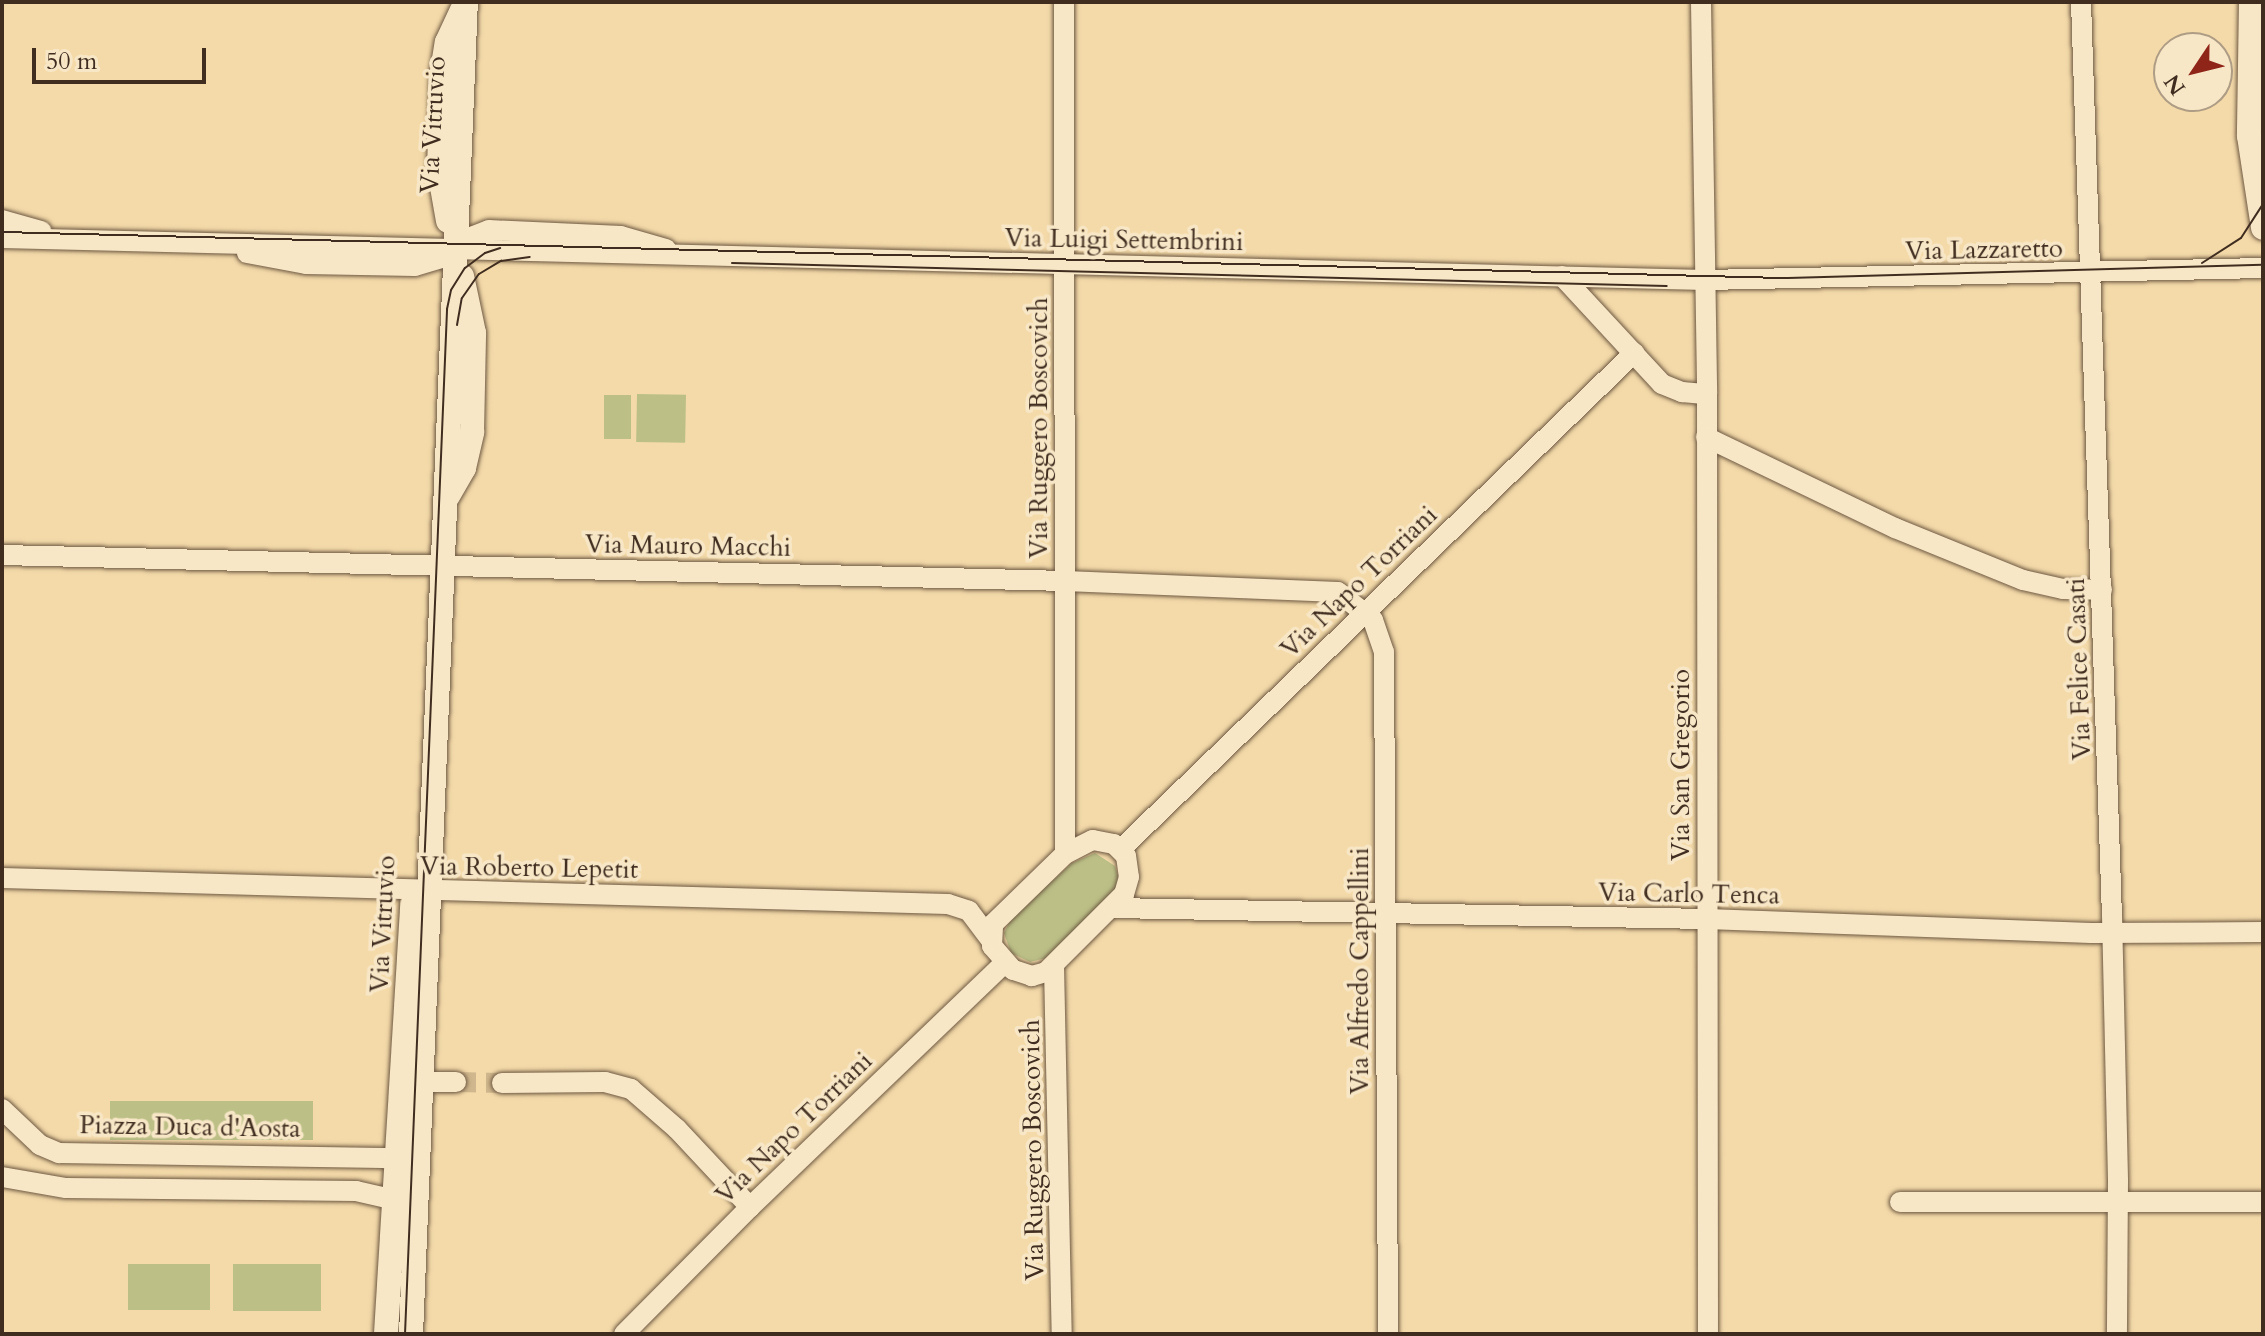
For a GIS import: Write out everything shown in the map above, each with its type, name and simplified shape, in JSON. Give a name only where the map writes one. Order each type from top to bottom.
[{"type":"street","name":"Via Vitruvio","points":[[412,1082],[421,891],[418,831],[433,771],[445,502],[464,468],[472,432],[473,322],[455,250],[466,2]]},
{"type":"street","name":"Via Ruggero Boscovich","points":[[1064,2],[1065,854]]},
{"type":"street","name":"Via San Gregorio","points":[[1701,2],[1707,394],[1708,1334]]},
{"type":"street","name":"Via Felice Casati","points":[[2081,2],[2112,933],[2118,1204],[2117,1334]]},
{"type":"street","points":[[2251,2],[2249,136],[2263,228]]},
{"type":"street","name":"Via Luigi Settembrini","points":[[2,220],[64,239]]},
{"type":"street","name":"Via Luigi Settembrini","points":[[2,238],[1705,280]]},
{"type":"street","name":"Via Lazzaretto","points":[[1705,280],[2263,268]]},
{"type":"street","points":[[1562,276],[1670,388],[1707,394]]},
{"type":"street","name":"Via Napo Torriani","points":[[1121,849],[1634,353]]},
{"type":"street","points":[[1706,437],[1895,528],[2023,580],[2063,589],[2102,590]]},
{"type":"street","name":"Via Mauro Macchi","points":[[2,555],[1065,581],[1329,591],[1338,592],[1366,612]]},
{"type":"street","name":"Via Alfredo Cappellini","points":[[1366,612],[1378,630],[1384,652],[1388,1334]]},
{"type":"street","points":[[991,940],[996,919],[1065,854],[1093,840],[1121,849],[1128,863],[1129,877],[1124,894],[1054,966],[1032,976],[1004,963]]},
{"type":"street","name":"Via Roberto Lepetit","points":[[2,878],[952,904],[972,913],[1004,963]]},
{"type":"street","name":"Via Carlo Tenca","points":[[1113,908],[1707,919],[2112,933],[2263,932]]},
{"type":"street","name":"Via Napo Torriani","points":[[624,1334],[750,1207],[1004,963]]},
{"type":"street","name":"Via Ruggero Boscovich","points":[[1054,966],[1062,1334]]},
{"type":"street","points":[[412,1082],[456,1082]]},
{"type":"street","points":[[386,1334],[395,1159],[412,1082]]},
{"type":"street","points":[[411,1334],[417,1173],[412,1082]]},
{"type":"street","points":[[502,1083],[605,1082],[624,1086],[665,1117],[750,1207]]},
{"type":"street","name":"Piazza Duca d'Aosta","points":[[2,1109],[45,1149],[59,1153],[395,1159]]},
{"type":"street","points":[[395,1159],[417,1173]]},
{"type":"street","points":[[2,1177],[66,1188],[356,1191],[392,1199]]},
{"type":"street","points":[[1900,1202],[2263,1202]]},
{"type":"green space","points":[[637,394],[686,395],[685,443],[636,442]]},
{"type":"green space","points":[[604,395],[631,395],[631,439],[604,439]]},
{"type":"green space","points":[[1095,853],[1115,866],[1119,879],[1115,893],[1050,957],[1030,962],[1011,953],[1004,933],[1012,917],[1072,863]]},
{"type":"green space","points":[[110,1101],[313,1101],[313,1140],[110,1140]]},
{"type":"green space","points":[[128,1264],[210,1264],[210,1310],[128,1310]]},
{"type":"green space","points":[[233,1264],[321,1264],[321,1311],[233,1311]]},
{"type":"tunnel","points":[[456,1082],[502,1083]]},
{"type":"tram line","points":[[2202,263],[2241,238],[2263,204]]},
{"type":"tram line","points":[[2,232],[1788,278],[2263,265]]},
{"type":"tram line","points":[[405,1334],[447,309],[451,290],[465,268],[485,253],[500,248]]},
{"type":"tram line","points":[[457,325],[462,298],[479,274],[501,261],[530,257]]},
{"type":"tram line","points":[[732,263],[1667,286]]}]
